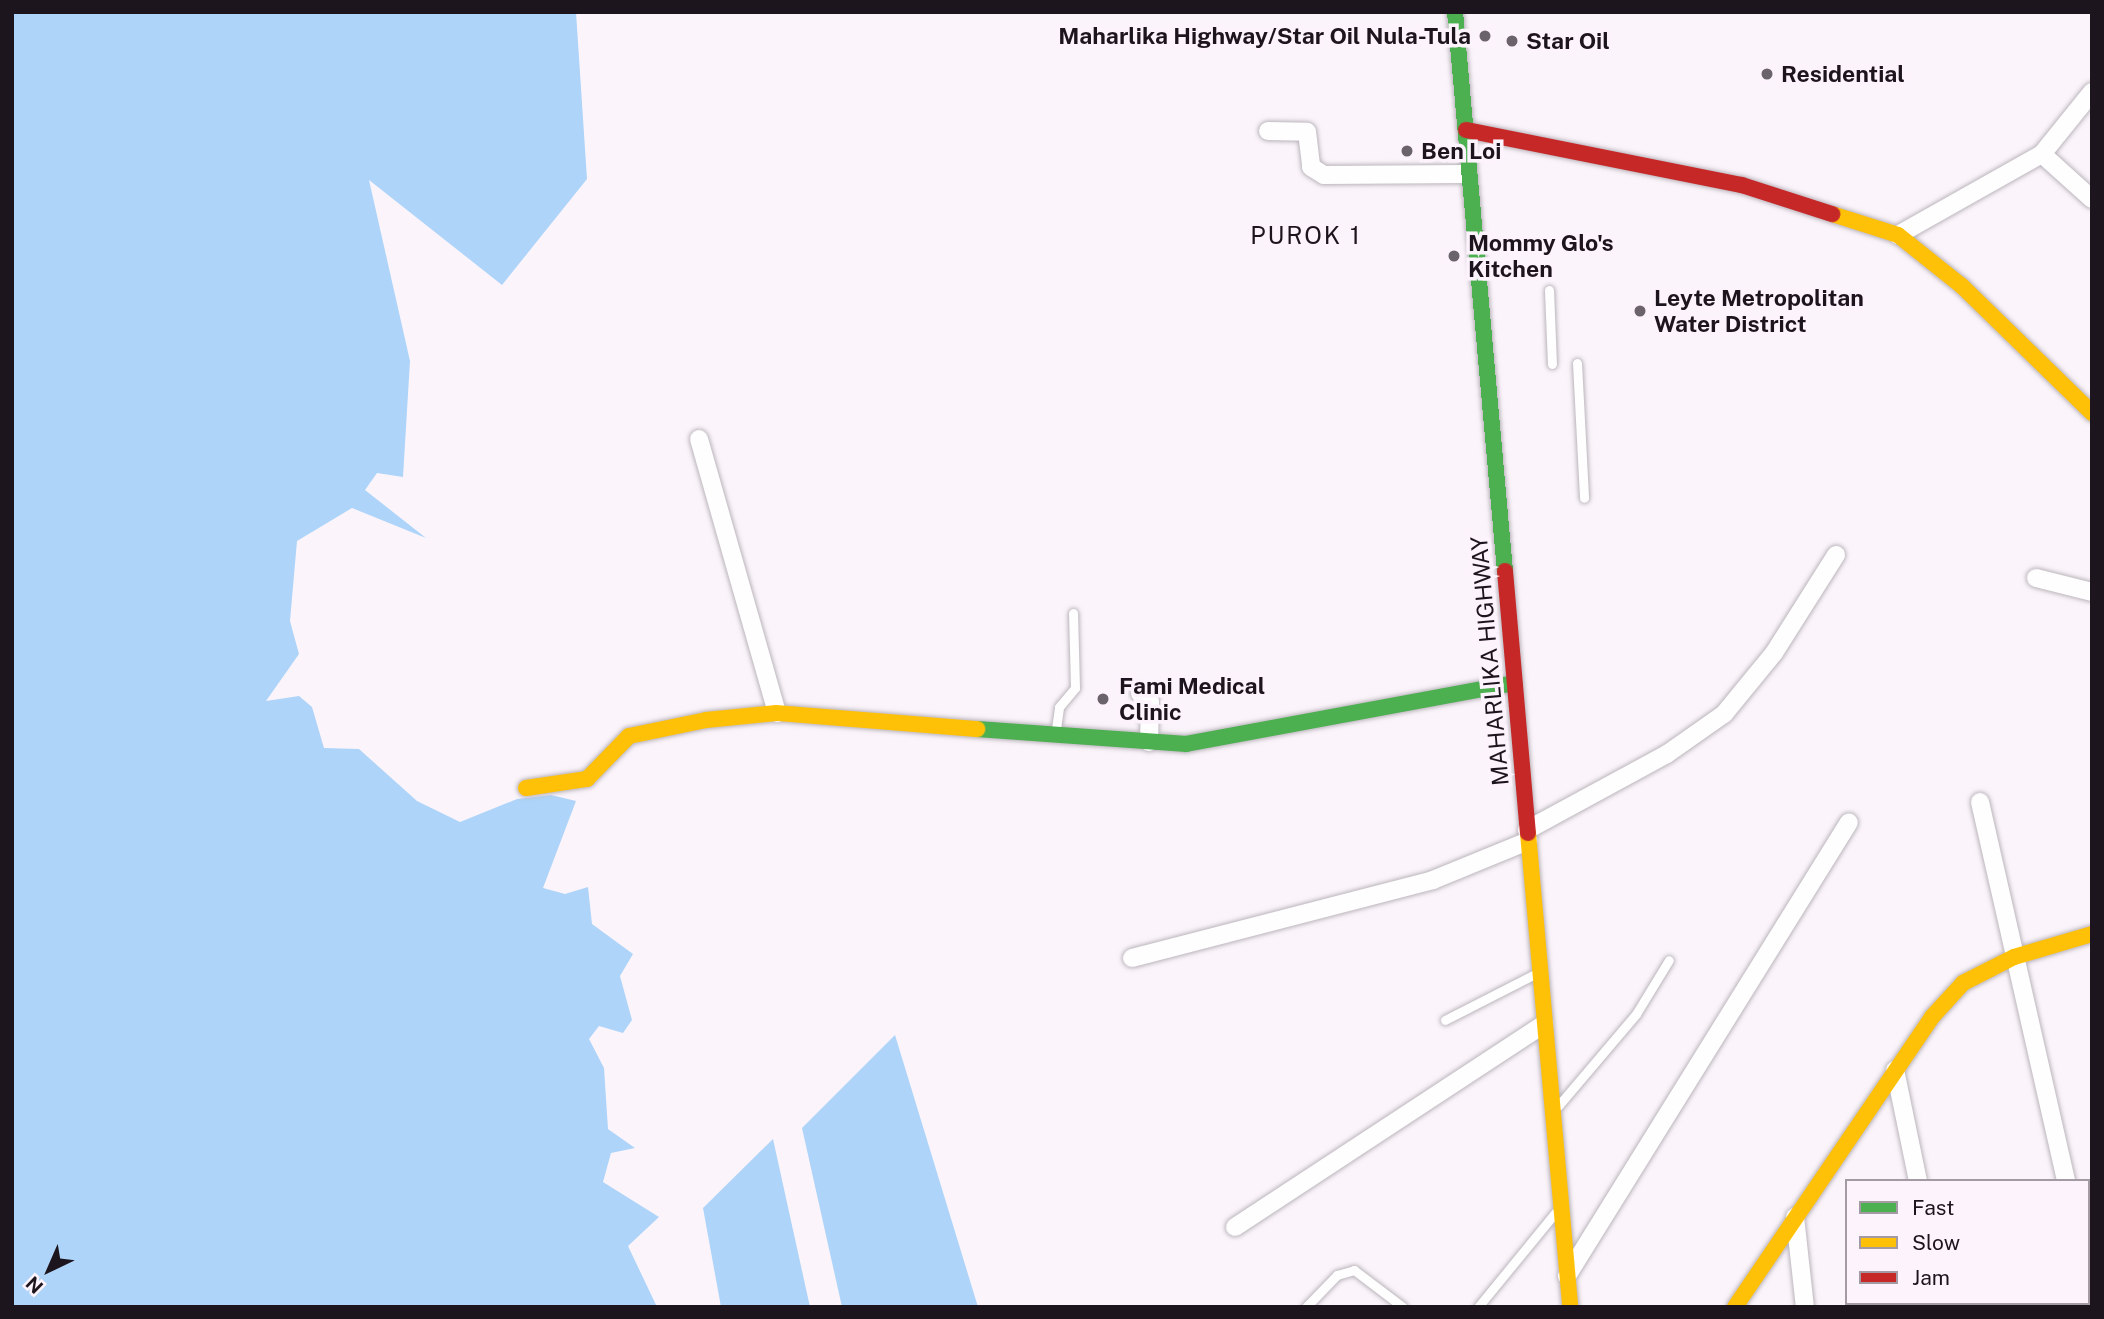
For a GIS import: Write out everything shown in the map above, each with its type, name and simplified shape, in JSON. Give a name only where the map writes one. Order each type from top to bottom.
[{"type":"street","name":"MAHARLIKA HIGHWAY","points":[[1455,12],[1466,130],[1466,174],[1570,1307]]},
{"type":"street","points":[[1898,235],[2042,154],[2092,92]]},
{"type":"street","points":[[1466,130],[1730,182],[1898,235],[1962,286],[2092,413]]},
{"type":"street","points":[[1268,131],[1307,132],[1311,167],[1324,175],[1466,174]]},
{"type":"street","points":[[2042,154],[2092,199]]},
{"type":"street","points":[[699,439],[777,713]]},
{"type":"street","points":[[1132,958],[1433,880],[1528,836],[1667,754],[1724,714],[1774,653],[1836,555]]},
{"type":"street","points":[[2036,578],[2092,592]]},
{"type":"street","points":[[526,788],[587,779],[629,736],[655,728],[777,713],[900,719],[1055,738],[1186,744],[1514,683]]},
{"type":"street","points":[[1140,693],[1150,702],[1149,742]]},
{"type":"street","points":[[1980,802],[2066,1179]]},
{"type":"street","points":[[1567,1276],[1849,822]]},
{"type":"street","points":[[1735,1307],[1895,1069],[1963,983],[2014,957],[2092,934]]},
{"type":"street","points":[[1234,1227],[1544,1024]]},
{"type":"street","points":[[1895,1069],[1918,1179]]},
{"type":"street","points":[[1794,1217],[1805,1307]]},
{"type":"lane","points":[[1549,290],[1552,364]]},
{"type":"lane","points":[[1577,363],[1584,498]]},
{"type":"lane","points":[[1055,738],[1059,707],[1075,688],[1073,613]]},
{"type":"lane","points":[[1552,1112],[1636,1014],[1669,960]]},
{"type":"lane","points":[[1445,1020],[1540,972]]},
{"type":"lane","points":[[1478,1307],[1561,1207]]},
{"type":"lane","points":[[1306,1307],[1336,1275],[1354,1270],[1403,1307]]},
{"type":"water","points":[[12,12],[576,12],[587,179],[502,285],[369,180],[410,361],[403,477],[377,473],[365,490],[426,538],[352,508],[297,541],[290,621],[299,654],[266,701],[299,696],[312,707],[324,748],[359,749],[417,801],[460,822],[517,799],[551,795],[576,801],[543,888],[565,894],[588,887],[592,924],[633,954],[620,976],[632,1020],[623,1033],[599,1026],[589,1039],[604,1068],[608,1129],[635,1148],[611,1153],[603,1182],[659,1217],[628,1246],[657,1307],[12,1307]]},
{"type":"water","points":[[895,1035],[978,1307],[842,1307],[802,1128]]},
{"type":"water","points":[[773,1139],[810,1307],[721,1307],[703,1208]]},
{"type":"traffic: fast","points":[[1455,12],[1505,571]]},
{"type":"traffic: fast","points":[[977,729],[1186,744],[1514,683]]},
{"type":"traffic: slow","points":[[1832,214],[1898,235],[1962,286],[2092,413]]},
{"type":"traffic: slow","points":[[526,788],[587,779],[629,736],[706,720],[777,713],[977,729]]},
{"type":"traffic: slow","points":[[1528,833],[1570,1307]]},
{"type":"traffic: slow","points":[[1735,1307],[1932,1017],[1963,983],[2014,957],[2092,934]]},
{"type":"traffic: jam","points":[[1466,130],[1742,185],[1832,214]]},
{"type":"traffic: jam","points":[[1505,571],[1528,833]]},
{"type":"place","name":"Maharlika Highway/Star Oil Nula-Tula","points":[[1485,36]]},
{"type":"place","name":"Star Oil","points":[[1512,41]]},
{"type":"place","name":"Residential","points":[[1767,74]]},
{"type":"place","name":"Ben Loi","points":[[1407,151]]},
{"type":"place","name":"Mommy Glo's Kitchen","points":[[1454,256]]},
{"type":"place","name":"Leyte Metropolitan Water District","points":[[1640,311]]},
{"type":"place","name":"Fami Medical Clinic","points":[[1103,699]]},
{"type":"district","name":"PUROK 1","points":[[1306,236]]}]
